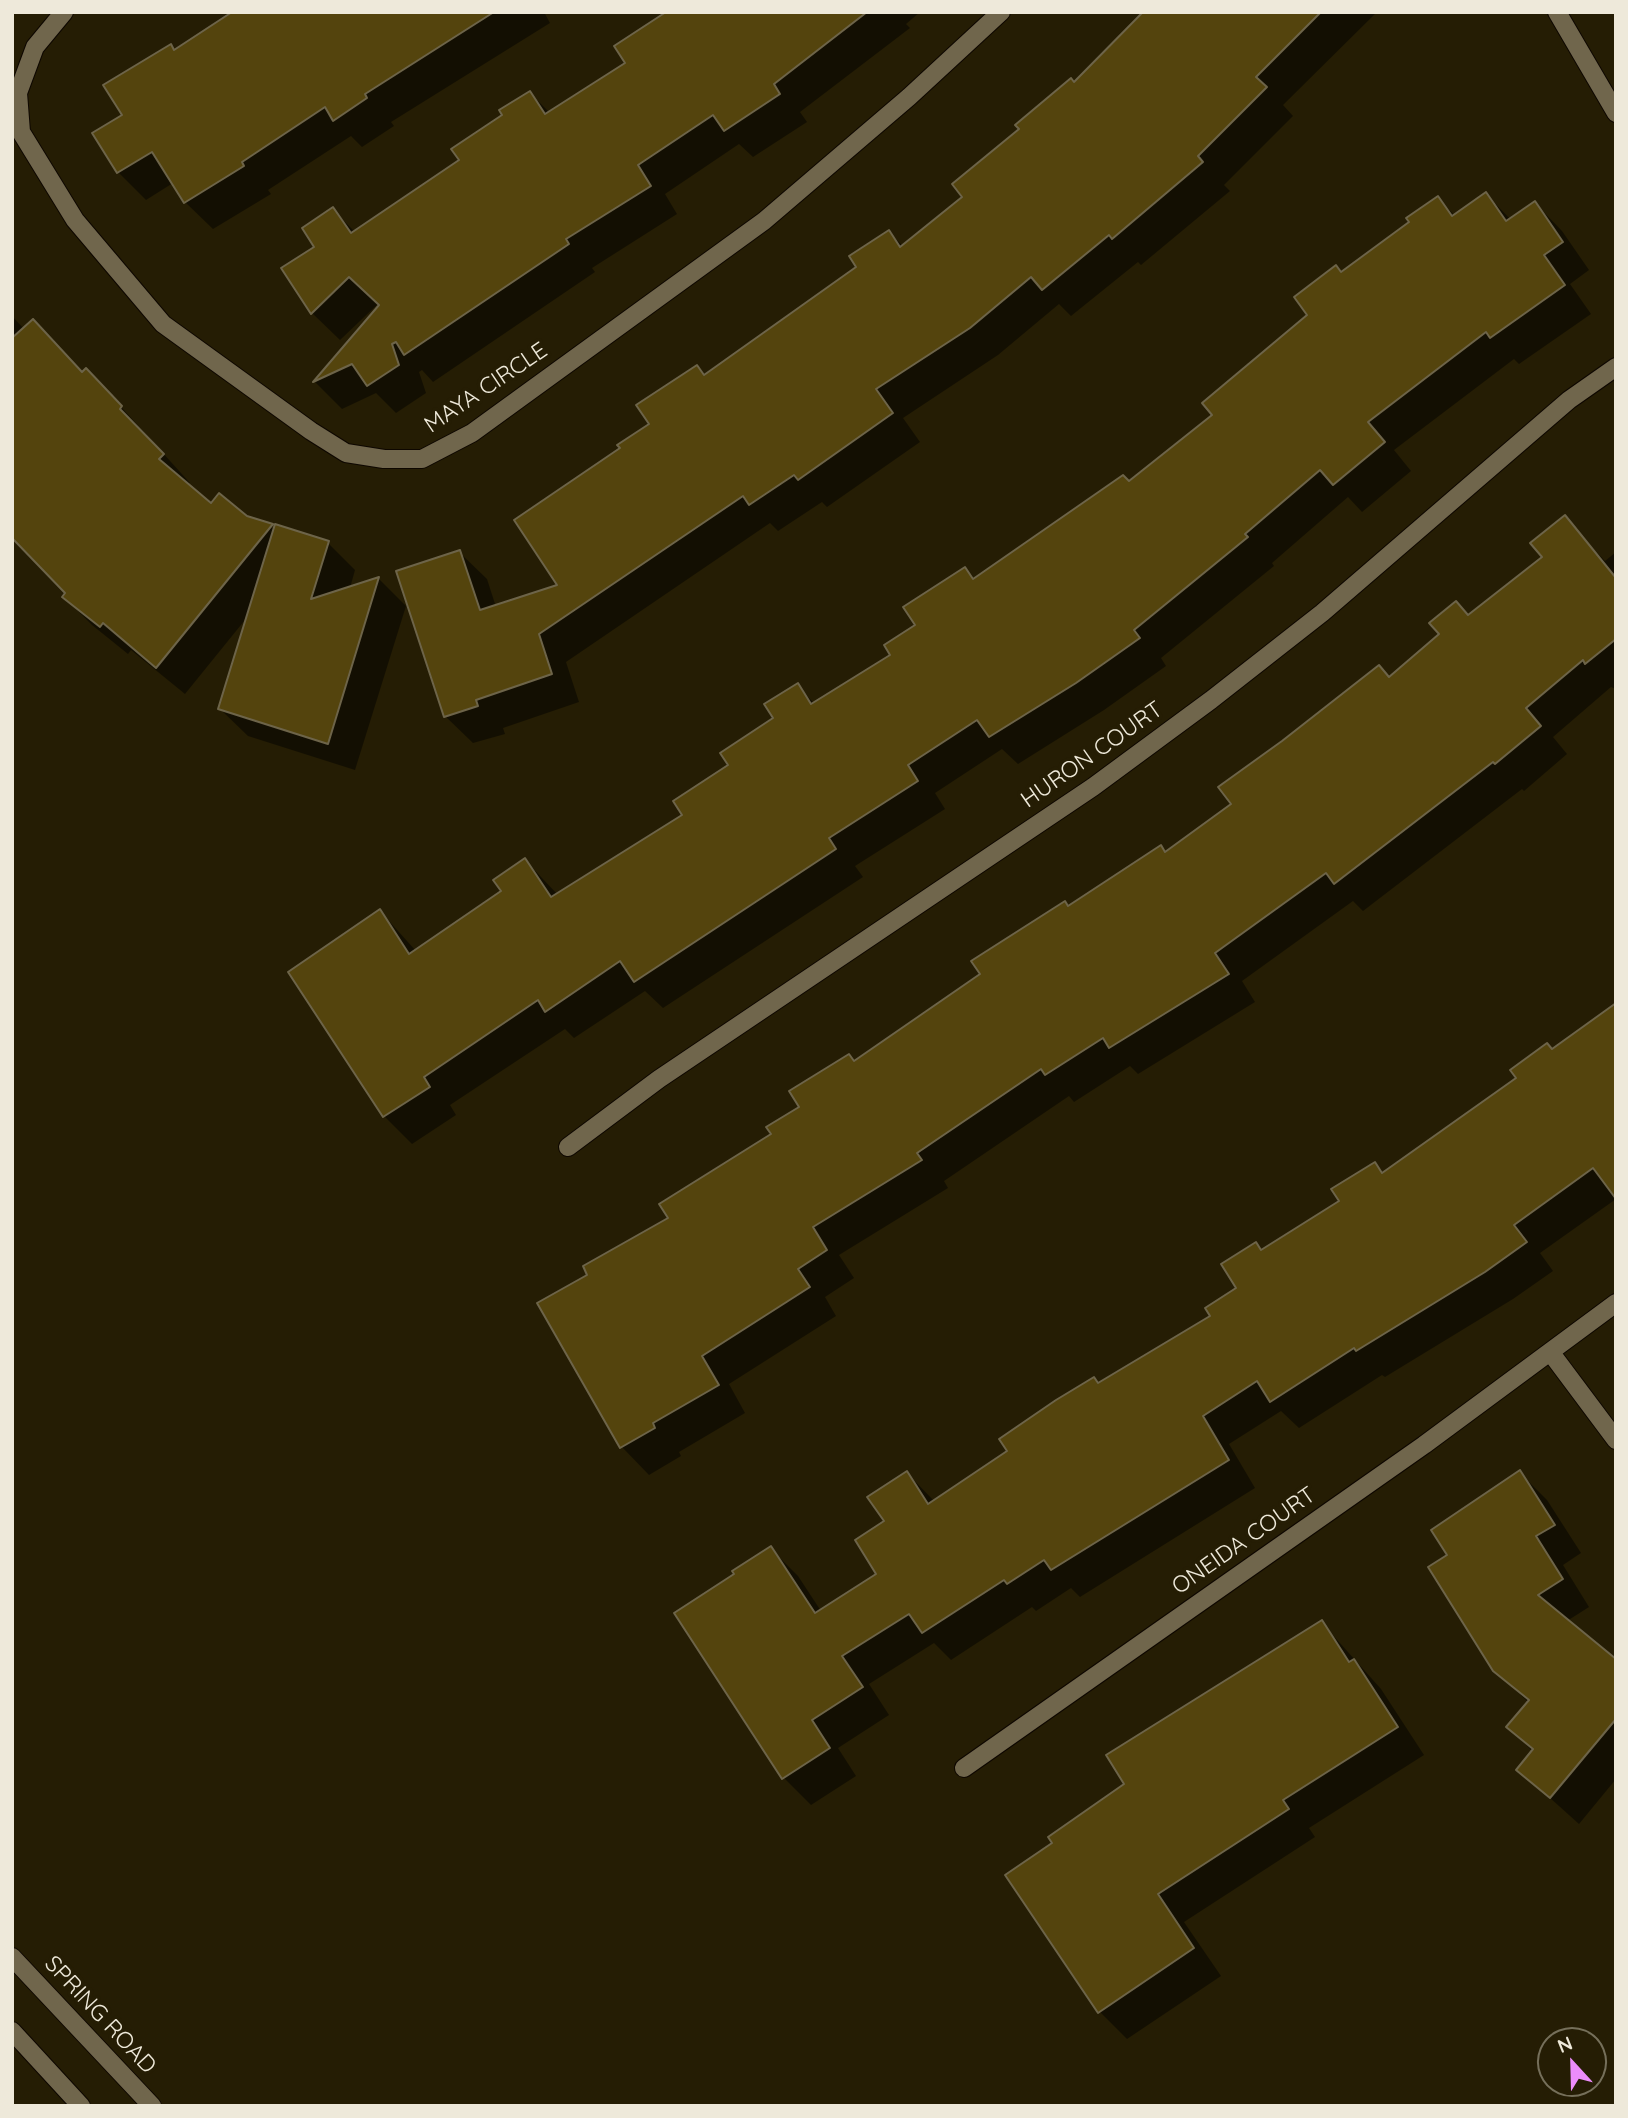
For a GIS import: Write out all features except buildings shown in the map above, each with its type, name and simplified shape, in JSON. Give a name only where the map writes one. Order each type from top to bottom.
[{"type":"street","name":"MAYA CIRCLE","points":[[64,12],[35,47],[18,93],[21,132],[75,220],[163,324],[310,431],[346,453],[384,459],[422,459],[472,433],[764,221],[909,97],[1001,12]]},
{"type":"street","points":[[1557,12],[1616,113]]},
{"type":"street","name":"HURON COURT","points":[[568,1147],[659,1079],[1093,787],[1211,700],[1322,612],[1569,400],[1616,367]]},
{"type":"street","name":"ONEIDA COURT","points":[[964,1768],[1551,1353],[1616,1303]]},
{"type":"street","points":[[1551,1353],[1616,1440]]},
{"type":"street","name":"SPRING ROAD","points":[[12,1957],[152,2106]]},
{"type":"street","points":[[12,2031],[81,2106]]}]
